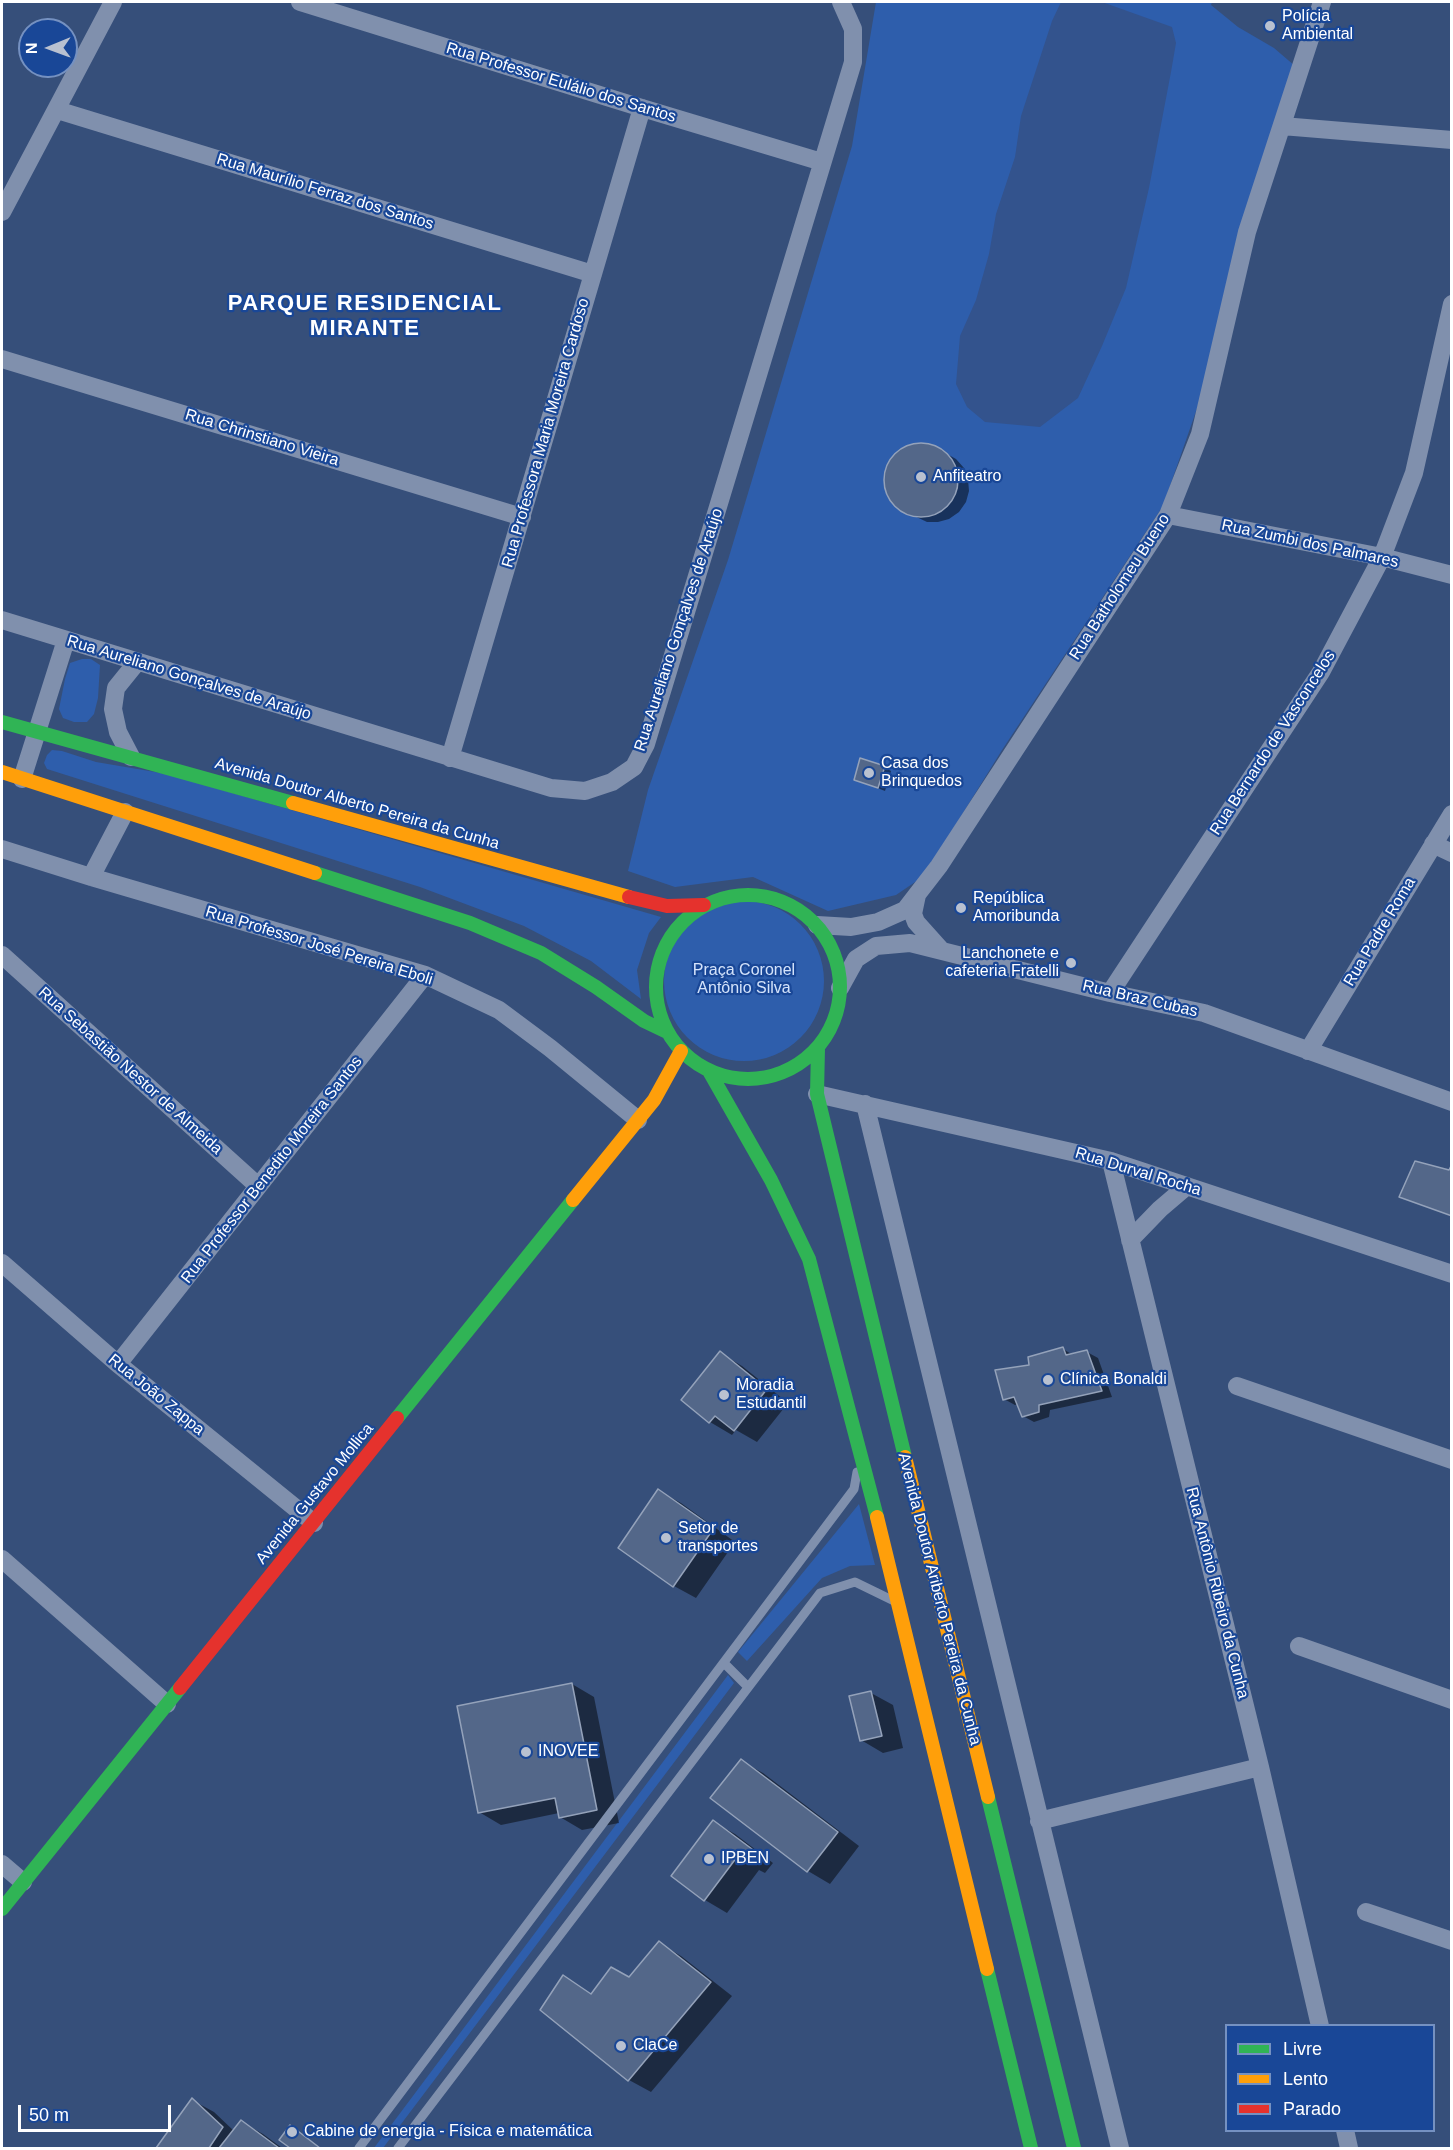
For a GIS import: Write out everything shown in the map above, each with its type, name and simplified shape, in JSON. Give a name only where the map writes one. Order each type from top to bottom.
[{"type":"main road","name":"Avenida Doutor Alberto Pereira da Cunha","points":[[2,722],[620,895],[667,906],[704,905]]},
{"type":"main road","points":[[2,772],[470,924],[541,953],[596,987],[644,1021],[667,1032]]},
{"type":"main road","points":[[704,1071],[747,1080],[775,1076],[795,1067],[818,1048],[835,1020],[840,988],[835,957],[817,925],[790,905],[761,895],[732,896],[704,905],[678,926],[661,955],[656,988],[667,1032],[681,1051],[704,1071],[771,1180],[809,1260],[860,1449],[1030,2148]]},
{"type":"main road","name":"Avenida Doutor Ariberto Pereira da Cunha","points":[[818,1048],[817,1094],[838,1188],[1074,2148]]},
{"type":"main road","name":"Avenida Gustavo Mollica","points":[[2,1909],[654,1100],[681,1051]]},
{"type":"main road","name":"Avenida Gustavo Mollica","points":[[654,1100],[680,1084]]},
{"type":"street","points":[[2,212],[113,2]]},
{"type":"street","name":"Rua Professor Eulálio dos Santos","points":[[300,2],[822,162]]},
{"type":"street","name":"Rua Aureliano Gonçalves de Araújo","points":[[2,620],[551,788],[585,791],[612,782],[634,767],[646,744],[853,62],[853,29],[841,2]]},
{"type":"street","name":"Rua Batholomeu Bueno","points":[[817,925],[851,927],[878,922],[905,910],[939,866],[1168,515],[1200,434],[1247,232],[1322,2]]},
{"type":"street","name":"Rua Professora Maria Moreira Cardoso","points":[[450,758],[642,108]]},
{"type":"street","name":"Rua Maurílio Ferraz dos Santos","points":[[57,110],[593,273]]},
{"type":"street","points":[[1282,126],[1452,140]]},
{"type":"street","name":"Rua Bernardo de Vasconcelos","points":[[1110,993],[1321,672],[1382,557],[1414,473],[1452,304]]},
{"type":"street","name":"Rua Chrinstiano Vieira","points":[[2,359],[522,517]]},
{"type":"street","name":"Rua Zumbi dos Palmares","points":[[1168,515],[1382,557],[1452,575]]},
{"type":"street","points":[[22,779],[66,640]]},
{"type":"street","points":[[130,757],[118,732],[113,709],[116,688],[137,662]]},
{"type":"street","points":[[91,877],[125,812]]},
{"type":"street","name":"Rua Padre Roma","points":[[1308,1050],[1452,814]]},
{"type":"street","points":[[1433,844],[1452,853]]},
{"type":"street","name":"Rua Professor José Pereira Eboli","points":[[2,849],[425,975],[499,1010],[550,1048],[638,1120]]},
{"type":"street","points":[[917,895],[913,914],[916,922],[942,951]]},
{"type":"street","name":"Rua Braz Cubas","points":[[840,988],[856,959],[876,946],[910,943],[1110,993],[1204,1013],[1452,1102]]},
{"type":"street","name":"Rua Sebastião Nestor de Almeida","points":[[2,955],[258,1186]]},
{"type":"street","name":"Rua Professor Benedito Moreira Santos","points":[[118,1364],[425,975]]},
{"type":"street","name":"Rua Durval Rocha","points":[[817,1094],[1111,1161],[1452,1274]]},
{"type":"street","points":[[865,1104],[1120,2148]]},
{"type":"street","name":"Rua Antônio Ribeiro da Cunha","points":[[1111,1161],[1260,1767],[1320,2024]]},
{"type":"street","points":[[1130,1240],[1160,1209],[1187,1186]]},
{"type":"street","name":"Rua João Zappa","points":[[2,1263],[118,1364],[314,1523]]},
{"type":"street","points":[[1238,1386],[1452,1460]]},
{"type":"street","points":[[2,1559],[167,1704]]},
{"type":"street","points":[[1299,1646],[1452,1700]]},
{"type":"street","points":[[1039,1821],[1260,1767]]},
{"type":"street","points":[[2,1864],[23,1882]]},
{"type":"street","points":[[1366,1912],[1452,1941]]},
{"type":"street","points":[[1345,2132],[1349,2148]]},
{"type":"lane","points":[[359,2148],[854,1489],[860,1449]]},
{"type":"lane","points":[[398,2148],[820,1593],[855,1582],[898,1603]]},
{"type":"lane","points":[[724,1663],[748,1688]]},
{"type":"green space","points":[[876,2],[1212,2],[1211,5],[1238,27],[1274,48],[1295,66],[1201,397],[1163,506],[1002,750],[924,876],[896,895],[828,911],[753,877],[675,887],[628,871],[648,790],[728,560],[852,146]]},
{"type":"green space","points":[[91,659],[100,665],[98,698],[94,714],[87,722],[74,722],[63,718],[59,709],[70,663]]},
{"type":"green space","points":[[52,750],[96,762],[167,774],[661,917],[649,933],[637,970],[641,999],[591,961],[524,926],[420,887],[47,769],[44,763]]},
{"type":"green space","name":"Praça Coronel Antônio Silva","points":[[744,901],[774,907],[800,925],[818,951],[824,981],[818,1011],[800,1037],[774,1055],[744,1061],[714,1055],[688,1037],[670,1011],[664,981],[670,951],[688,925],[714,907]]},
{"type":"green space","points":[[859,1504],[875,1565],[850,1566],[822,1578],[747,1661],[738,1652]]},
{"type":"green space","points":[[728,1675],[734,1683],[383,2148],[374,2148]]},
{"type":"shaded area","points":[[1061,2],[1102,2],[1172,27],[1176,43],[1171,72],[1149,188],[1126,288],[1078,398],[1040,427],[985,422],[967,407],[956,384],[960,336],[976,300],[989,254],[996,214],[1015,157],[1021,116],[1052,21]]},
{"type":"building","name":"Anfiteatro","points":[[921,443],[942,449],[952,459],[958,480],[952,501],[942,511],[921,517],[900,511],[890,501],[884,480],[890,459],[900,449]]},
{"type":"building","name":"Casa dos Brinquedos","points":[[860,758],[885,766],[878,788],[854,780]]},
{"type":"building","points":[[1415,1161],[1449,1170],[1452,1164],[1452,1216],[1399,1197]]},
{"type":"building","name":"Clínica Bonaldi","points":[[1063,1347],[1066,1355],[1087,1350],[1102,1391],[1039,1405],[1039,1412],[1022,1417],[1014,1397],[1003,1400],[995,1370],[1029,1365],[1028,1357]]},
{"type":"building","name":"Moradia Estudantil","points":[[720,1351],[767,1389],[734,1431],[715,1416],[709,1423],[681,1400]]},
{"type":"building","name":"Setor de transportes","points":[[658,1489],[714,1528],[673,1587],[618,1548]]},
{"type":"building","name":"INOVEE","points":[[572,1683],[597,1810],[559,1818],[555,1798],[478,1813],[457,1706]]},
{"type":"building","points":[[871,1691],[882,1736],[860,1741],[849,1696]]},
{"type":"building","points":[[741,1759],[838,1832],[807,1872],[710,1798]]},
{"type":"building","name":"IPBEN","points":[[713,1820],[752,1849],[742,1861],[737,1857],[704,1901],[671,1876]]},
{"type":"building","name":"ClaCe","points":[[659,1941],[711,1982],[628,2081],[540,2010],[563,1975],[591,1994],[611,1967],[629,1977]]},
{"type":"building","points":[[192,2098],[223,2127],[209,2148],[156,2148]]},
{"type":"building","points":[[241,2120],[279,2148],[219,2148]]},
{"type":"building","name":"Cabine de energia - Física e matemática","points":[[290,2125],[320,2148],[290,2148],[279,2140]]},
{"type":"traffic: fast","points":[[2,722],[293,803]]},
{"type":"traffic: fast","points":[[315,873],[470,923],[541,953],[596,987],[644,1021],[667,1032]]},
{"type":"traffic: fast","points":[[748,895],[783,902],[813,922],[833,952],[840,987],[833,1022],[813,1052],[783,1072],[748,1079],[713,1072],[683,1052],[663,1022],[656,987],[663,952],[683,922],[713,902],[748,895]]},
{"type":"traffic: fast","points":[[818,1048],[817,1094],[905,1457]]},
{"type":"traffic: fast","points":[[709,1071],[771,1180],[809,1259],[877,1517]]},
{"type":"traffic: fast","points":[[397,1418],[573,1200]]},
{"type":"traffic: fast","points":[[2,1909],[180,1688]]},
{"type":"traffic: fast","points":[[988,1797],[1074,2148]]},
{"type":"traffic: fast","points":[[987,1969],[1031,2148]]},
{"type":"traffic: slow","points":[[2,772],[315,873]]},
{"type":"traffic: slow","points":[[293,803],[629,897]]},
{"type":"traffic: slow","points":[[573,1200],[654,1100],[681,1051]]},
{"type":"traffic: slow","points":[[905,1457],[988,1797]]},
{"type":"traffic: slow","points":[[877,1517],[987,1969]]},
{"type":"traffic: jam","points":[[629,897],[667,906],[704,905]]},
{"type":"traffic: jam","points":[[180,1688],[397,1418]]},
{"type":"place","name":"Polícia Ambiental","points":[[1270,26]]},
{"type":"place","name":"Anfiteatro","points":[[921,477]]},
{"type":"place","name":"Casa dos Brinquedos","points":[[869,773]]},
{"type":"place","name":"República Amoribunda","points":[[961,908]]},
{"type":"place","name":"Lanchonete e cafeteria Fratelli","points":[[1071,963]]},
{"type":"place","name":"Clínica Bonaldi","points":[[1048,1380]]},
{"type":"place","name":"Moradia Estudantil","points":[[724,1395]]},
{"type":"place","name":"Setor de transportes","points":[[666,1538]]},
{"type":"place","name":"INOVEE","points":[[526,1752]]},
{"type":"place","name":"IPBEN","points":[[709,1859]]},
{"type":"place","name":"ClaCe","points":[[621,2046]]},
{"type":"place","name":"Cabine de energia - Física e matemática","points":[[292,2132]]},
{"type":"district","name":"PARQUE RESIDENCIAL MIRANTE","points":[[365,316]]}]
